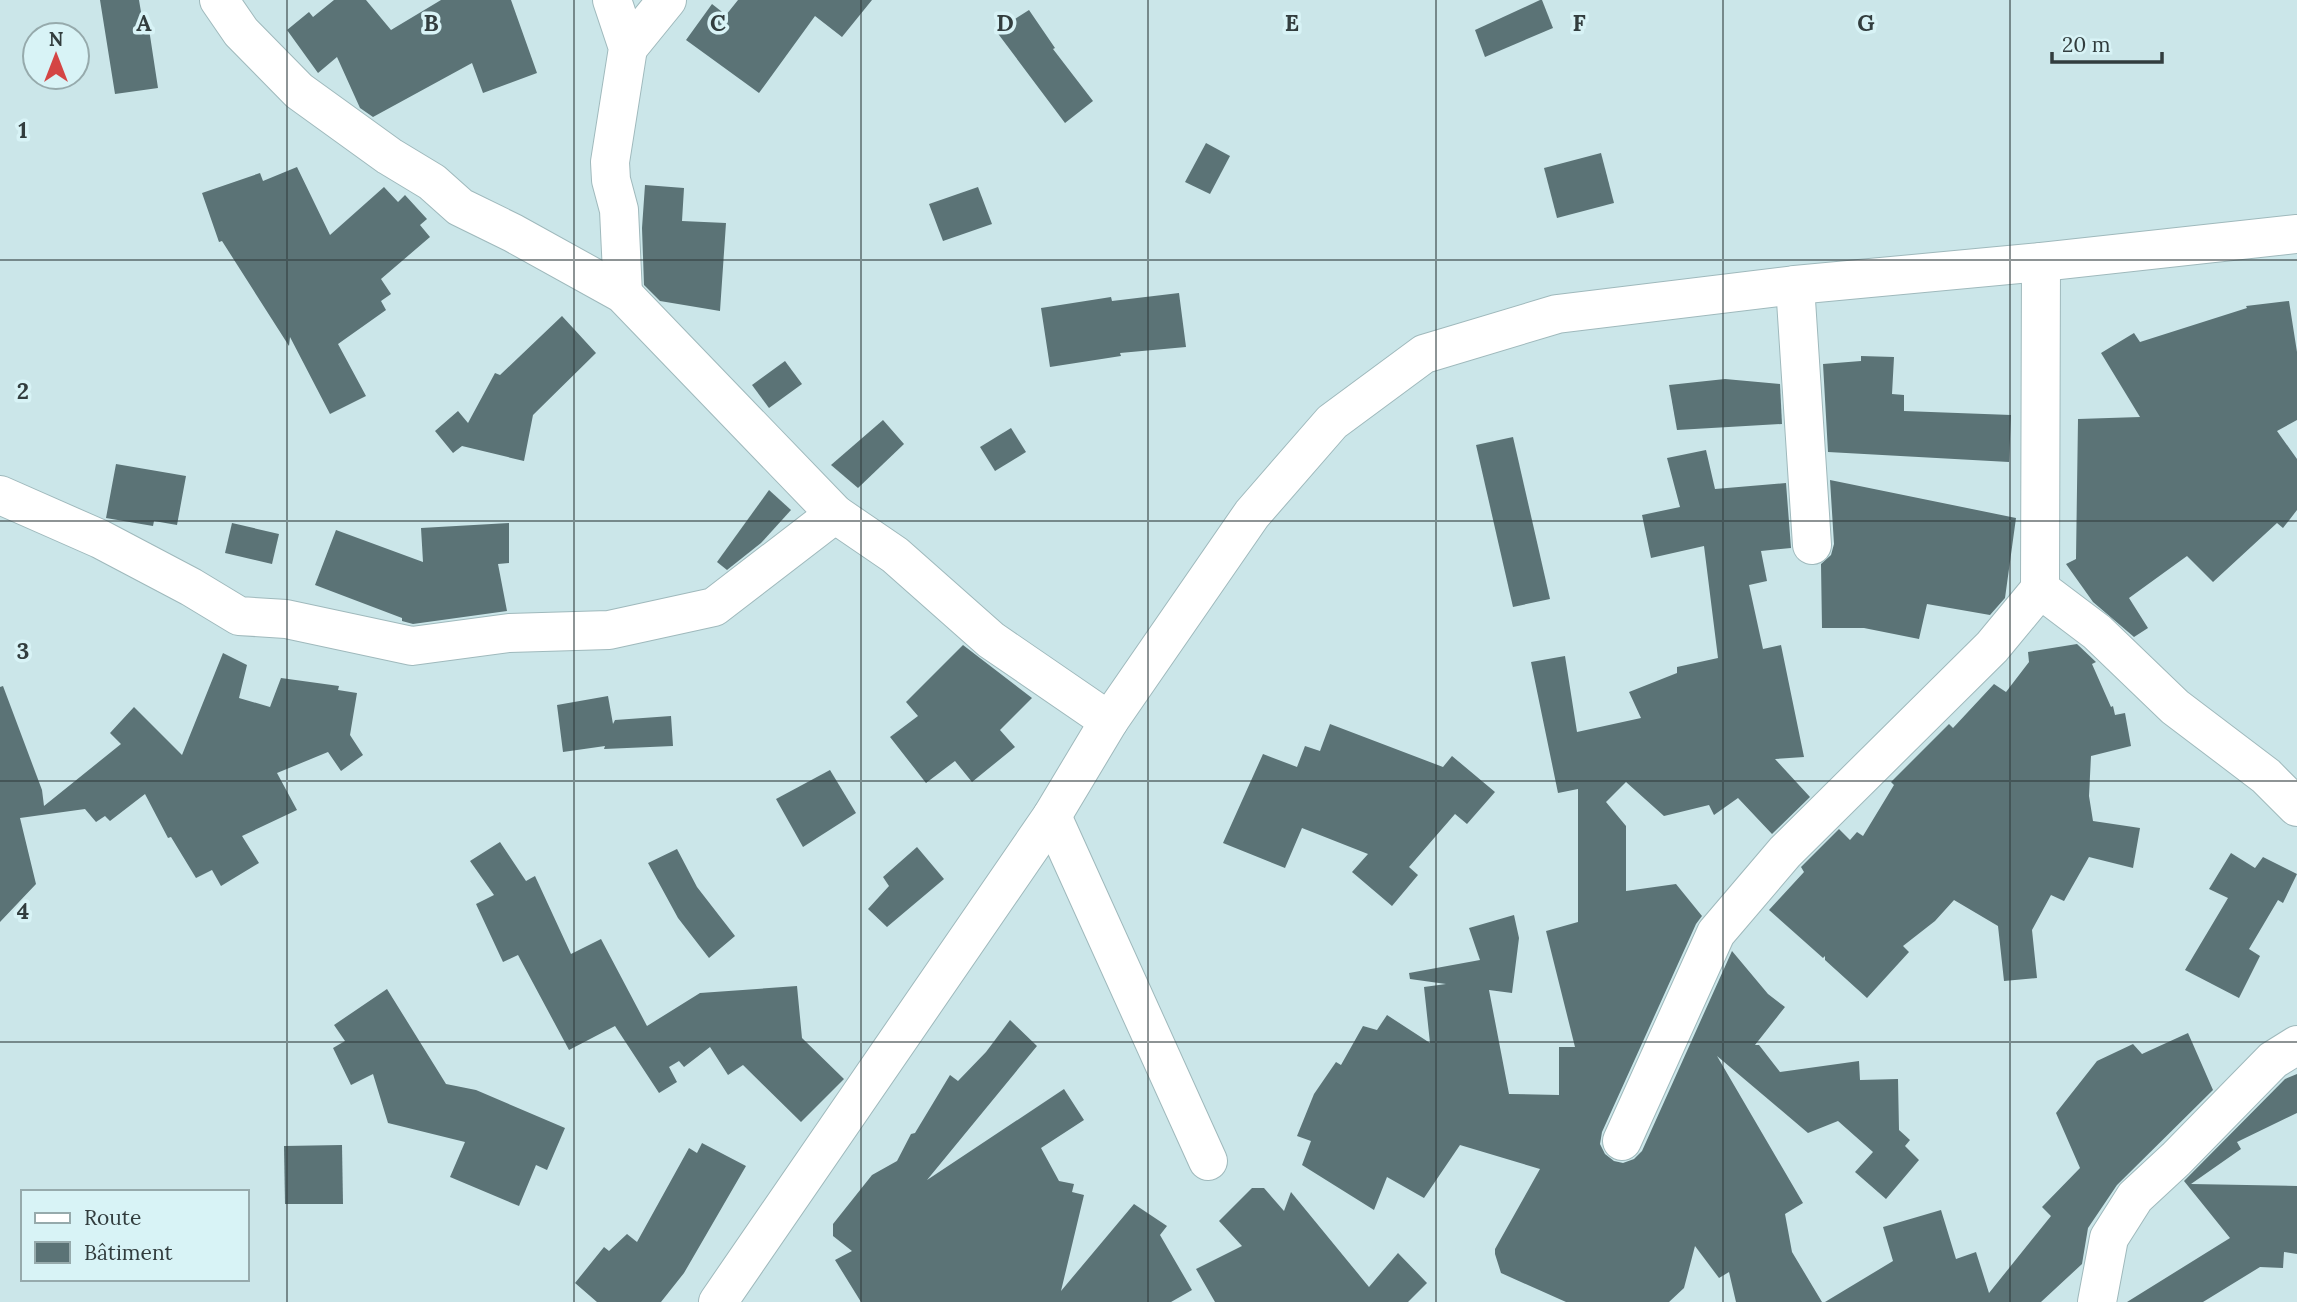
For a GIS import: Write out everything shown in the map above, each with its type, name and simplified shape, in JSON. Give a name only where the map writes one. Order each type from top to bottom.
[{"type":"street","points":[[219,0],[241,32],[299,91],[389,156],[432,182],[460,207],[623,294],[835,514],[895,555],[991,640],[1109,721]]},
{"type":"street","points":[[612,0],[628,48],[610,162],[623,294]]},
{"type":"street","points":[[628,48],[667,0]]},
{"type":"street","points":[[718,1302],[1052,816],[1109,721],[1252,514],[1332,422],[1424,354],[1557,314],[1795,285],[2297,234]]},
{"type":"street","points":[[1622,1141],[1716,933],[1785,852],[1992,647],[2040,589],[2041,262]]},
{"type":"street","points":[[1795,285],[1812,545]]},
{"type":"street","points":[[0,495],[100,539],[191,587],[239,616],[286,619],[412,646],[509,633],[609,630],[714,607],[835,514]]},
{"type":"street","points":[[2040,589],[2097,632],[2175,707],[2266,776],[2297,807]]},
{"type":"street","points":[[1052,816],[1208,1161]]},
{"type":"street","points":[[2096,1302],[2109,1238],[2135,1196],[2176,1159],[2273,1060],[2297,1045]]},
{"type":"building","points":[[100,0],[139,0],[144,30],[149,29],[158,88],[115,94]]},
{"type":"building","points":[[334,0],[366,0],[391,30],[441,0],[511,0],[537,73],[483,93],[472,63],[373,117],[360,108],[337,57],[318,73],[287,30],[309,12],[313,17]]},
{"type":"building","points":[[738,0],[872,0],[842,37],[815,16],[759,93],[686,40],[712,4],[726,15]]},
{"type":"building","points":[[1540,0],[1553,28],[1485,57],[1475,30]]},
{"type":"building","points":[[1029,10],[1055,48],[1053,49],[1093,101],[1065,123],[996,31]]},
{"type":"building","points":[[1206,143],[1230,156],[1210,194],[1185,182]]},
{"type":"building","points":[[1601,153],[1614,203],[1557,218],[1544,168]]},
{"type":"building","points":[[297,167],[330,235],[384,187],[398,202],[405,195],[427,219],[420,225],[430,237],[381,279],[391,294],[381,301],[386,310],[338,344],[366,396],[330,414],[290,337],[289,346],[222,241],[219,242],[202,193],[260,173],[263,181]]},
{"type":"building","points":[[645,185],[684,188],[682,221],[726,223],[720,311],[660,301],[644,285],[642,228]]},
{"type":"building","points":[[978,187],[992,224],[943,241],[929,204]]},
{"type":"building","points":[[1179,293],[1186,347],[1120,353],[1121,356],[1050,367],[1041,308],[1111,297],[1112,301]]},
{"type":"building","points":[[2289,301],[2297,352],[2297,420],[2277,431],[2297,459],[2297,510],[2283,528],[2277,523],[2213,582],[2187,556],[2129,598],[2148,628],[2134,637],[2093,602],[2066,564],[2076,559],[2078,419],[2140,417],[2101,353],[2134,333],[2140,342],[2247,308],[2246,306]]},
{"type":"building","points":[[562,316],[596,353],[533,415],[524,461],[462,446],[453,453],[435,431],[458,411],[468,423],[495,373],[500,375]]},
{"type":"building","points":[[1861,356],[1894,357],[1892,394],[1904,395],[1904,411],[2011,415],[2009,462],[1828,452],[1823,364],[1861,361]]},
{"type":"building","points":[[785,361],[802,384],[769,408],[752,385]]},
{"type":"building","points":[[1725,379],[1780,384],[1782,424],[1677,430],[1669,385]]},
{"type":"building","points":[[883,420],[904,444],[858,488],[831,465]]},
{"type":"building","points":[[1011,428],[1026,452],[995,471],[980,447]]},
{"type":"building","points":[[1513,437],[1550,599],[1513,607],[1476,445]]},
{"type":"building","points":[[1706,450],[1715,489],[1786,483],[1791,548],[1761,551],[1767,581],[1749,585],[1763,649],[1781,645],[1804,757],[1775,759],[1810,797],[1772,834],[1738,798],[1714,815],[1709,805],[1664,816],[1626,782],[1606,802],[1626,826],[1626,891],[1676,884],[1702,916],[1602,1132],[1600,1144],[1605,1154],[1614,1161],[1623,1163],[1634,1159],[1642,1151],[1732,951],[1768,994],[1785,1007],[1755,1045],[1759,1045],[1780,1072],[1859,1061],[1860,1080],[1898,1079],[1899,1130],[1910,1140],[1905,1146],[1919,1160],[1886,1199],[1855,1172],[1873,1152],[1838,1121],[1808,1133],[1717,1056],[1803,1203],[1785,1214],[1792,1252],[1822,1302],[1736,1302],[1729,1272],[1719,1278],[1695,1246],[1684,1288],[1669,1302],[1566,1302],[1501,1273],[1495,1254],[1495,1249],[1540,1169],[1460,1145],[1424,1198],[1387,1177],[1374,1210],[1302,1165],[1311,1141],[1297,1136],[1314,1094],[1336,1062],[1341,1065],[1363,1026],[1377,1030],[1387,1015],[1430,1043],[1424,987],[1446,984],[1410,979],[1409,973],[1480,960],[1469,928],[1514,915],[1519,938],[1512,993],[1489,990],[1509,1094],[1559,1095],[1559,1047],[1575,1047],[1546,931],[1578,922],[1578,789],[1558,793],[1531,662],[1565,656],[1577,732],[1641,718],[1629,692],[1677,673],[1677,667],[1718,658],[1704,546],[1651,558],[1642,515],[1680,507],[1667,458]]},
{"type":"building","points":[[116,464],[186,476],[177,525],[154,521],[153,526],[106,518]]},
{"type":"building","points":[[1830,480],[2016,518],[2005,598],[1990,615],[1927,604],[1919,639],[1864,628],[1822,628],[1821,564],[1831,555],[1834,544]]},
{"type":"building","points":[[769,490],[791,510],[761,543],[727,570],[717,562]]},
{"type":"building","points":[[232,523],[279,534],[272,564],[225,553]]},
{"type":"building","points":[[509,523],[509,563],[498,564],[507,611],[413,624],[315,585],[336,530],[423,562],[421,528]]},
{"type":"building","points":[[2077,644],[2096,662],[2092,664],[2115,715],[2125,713],[2131,746],[2091,756],[2089,796],[2093,821],[2140,828],[2133,868],[2089,857],[2064,901],[2051,895],[2032,930],[2037,978],[2004,981],[1998,926],[1954,900],[1935,921],[1903,946],[1909,952],[1867,998],[1825,960],[1825,956],[1823,958],[1769,910],[1804,872],[1801,867],[1839,829],[1850,840],[1857,832],[1863,836],[1894,785],[1891,782],[1949,724],[1953,728],[1994,684],[2006,692],[2029,662],[2028,652]]},
{"type":"building","points":[[963,645],[1032,698],[1000,730],[1015,747],[972,782],[955,761],[926,783],[890,737],[918,716],[906,702]]},
{"type":"building","points":[[223,653],[247,665],[239,698],[270,707],[281,678],[339,686],[338,690],[357,693],[350,735],[363,755],[341,771],[328,752],[277,773],[297,810],[242,836],[259,863],[221,886],[212,870],[196,878],[171,837],[168,838],[145,794],[110,821],[105,816],[96,822],[85,809],[20,818],[36,884],[0,922],[0,687],[3,686],[42,790],[44,806],[121,744],[110,733],[134,707],[182,755]]},
{"type":"building","points":[[608,696],[613,724],[615,720],[671,716],[673,746],[604,749],[605,746],[563,752],[557,705]]},
{"type":"building","points":[[1330,724],[1443,767],[1452,756],[1495,792],[1467,824],[1455,814],[1409,867],[1418,875],[1392,906],[1352,872],[1368,854],[1302,828],[1285,868],[1223,843],[1263,754],[1297,767],[1305,746],[1320,751]]},
{"type":"building","points":[[830,770],[856,813],[803,847],[776,799]]},
{"type":"building","points":[[500,842],[526,881],[535,876],[571,954],[601,939],[647,1026],[700,993],[797,986],[802,1038],[844,1079],[801,1122],[743,1065],[728,1075],[710,1047],[684,1067],[679,1061],[669,1067],[677,1082],[659,1093],[615,1026],[569,1050],[518,955],[503,962],[476,904],[494,895],[470,861]]},
{"type":"building","points":[[917,847],[944,879],[887,927],[868,909],[889,886],[883,877]]},
{"type":"building","points":[[677,849],[697,887],[735,936],[709,958],[678,918],[648,863]]},
{"type":"building","points":[[2231,853],[2255,868],[2263,857],[2297,874],[2283,903],[2278,900],[2249,949],[2260,956],[2239,998],[2185,970],[2228,898],[2209,889]]},
{"type":"building","points":[[387,989],[446,1084],[476,1090],[565,1128],[547,1170],[536,1165],[519,1206],[450,1177],[465,1142],[388,1123],[373,1074],[351,1085],[333,1048],[345,1041],[334,1025]]},
{"type":"building","points":[[1010,1020],[1037,1046],[927,1180],[1064,1089],[1084,1120],[1041,1148],[1059,1181],[1074,1184],[1072,1192],[1084,1195],[1061,1291],[1134,1204],[1167,1226],[1160,1235],[1192,1290],[1171,1302],[861,1302],[835,1260],[852,1251],[833,1236],[833,1224],[872,1175],[897,1161],[911,1134],[915,1133],[950,1075],[958,1081],[986,1052]]},
{"type":"building","points":[[2188,1033],[2213,1090],[2117,1185],[2088,1228],[2082,1264],[2041,1302],[1825,1302],[1893,1261],[1883,1227],[1941,1210],[1956,1259],[1976,1252],[1989,1293],[2051,1216],[2042,1207],[2080,1168],[2056,1113],[2097,1061],[2133,1044],[2142,1054]]},
{"type":"building","points":[[2297,1074],[2297,1113],[2237,1142],[2241,1149],[2191,1184],[2297,1186],[2297,1254],[2284,1252],[2283,1268],[2260,1267],[2203,1302],[2127,1302],[2230,1238],[2184,1181],[2285,1079]]},
{"type":"building","points":[[702,1143],[746,1166],[684,1273],[661,1302],[597,1302],[575,1283],[604,1247],[609,1251],[627,1234],[637,1242],[689,1148],[697,1153]]},
{"type":"building","points":[[342,1145],[343,1204],[285,1204],[284,1146]]},
{"type":"building","points":[[1252,1188],[1264,1188],[1284,1211],[1291,1192],[1369,1287],[1398,1253],[1427,1283],[1408,1302],[1215,1302],[1196,1269],[1242,1246],[1219,1221]]}]
